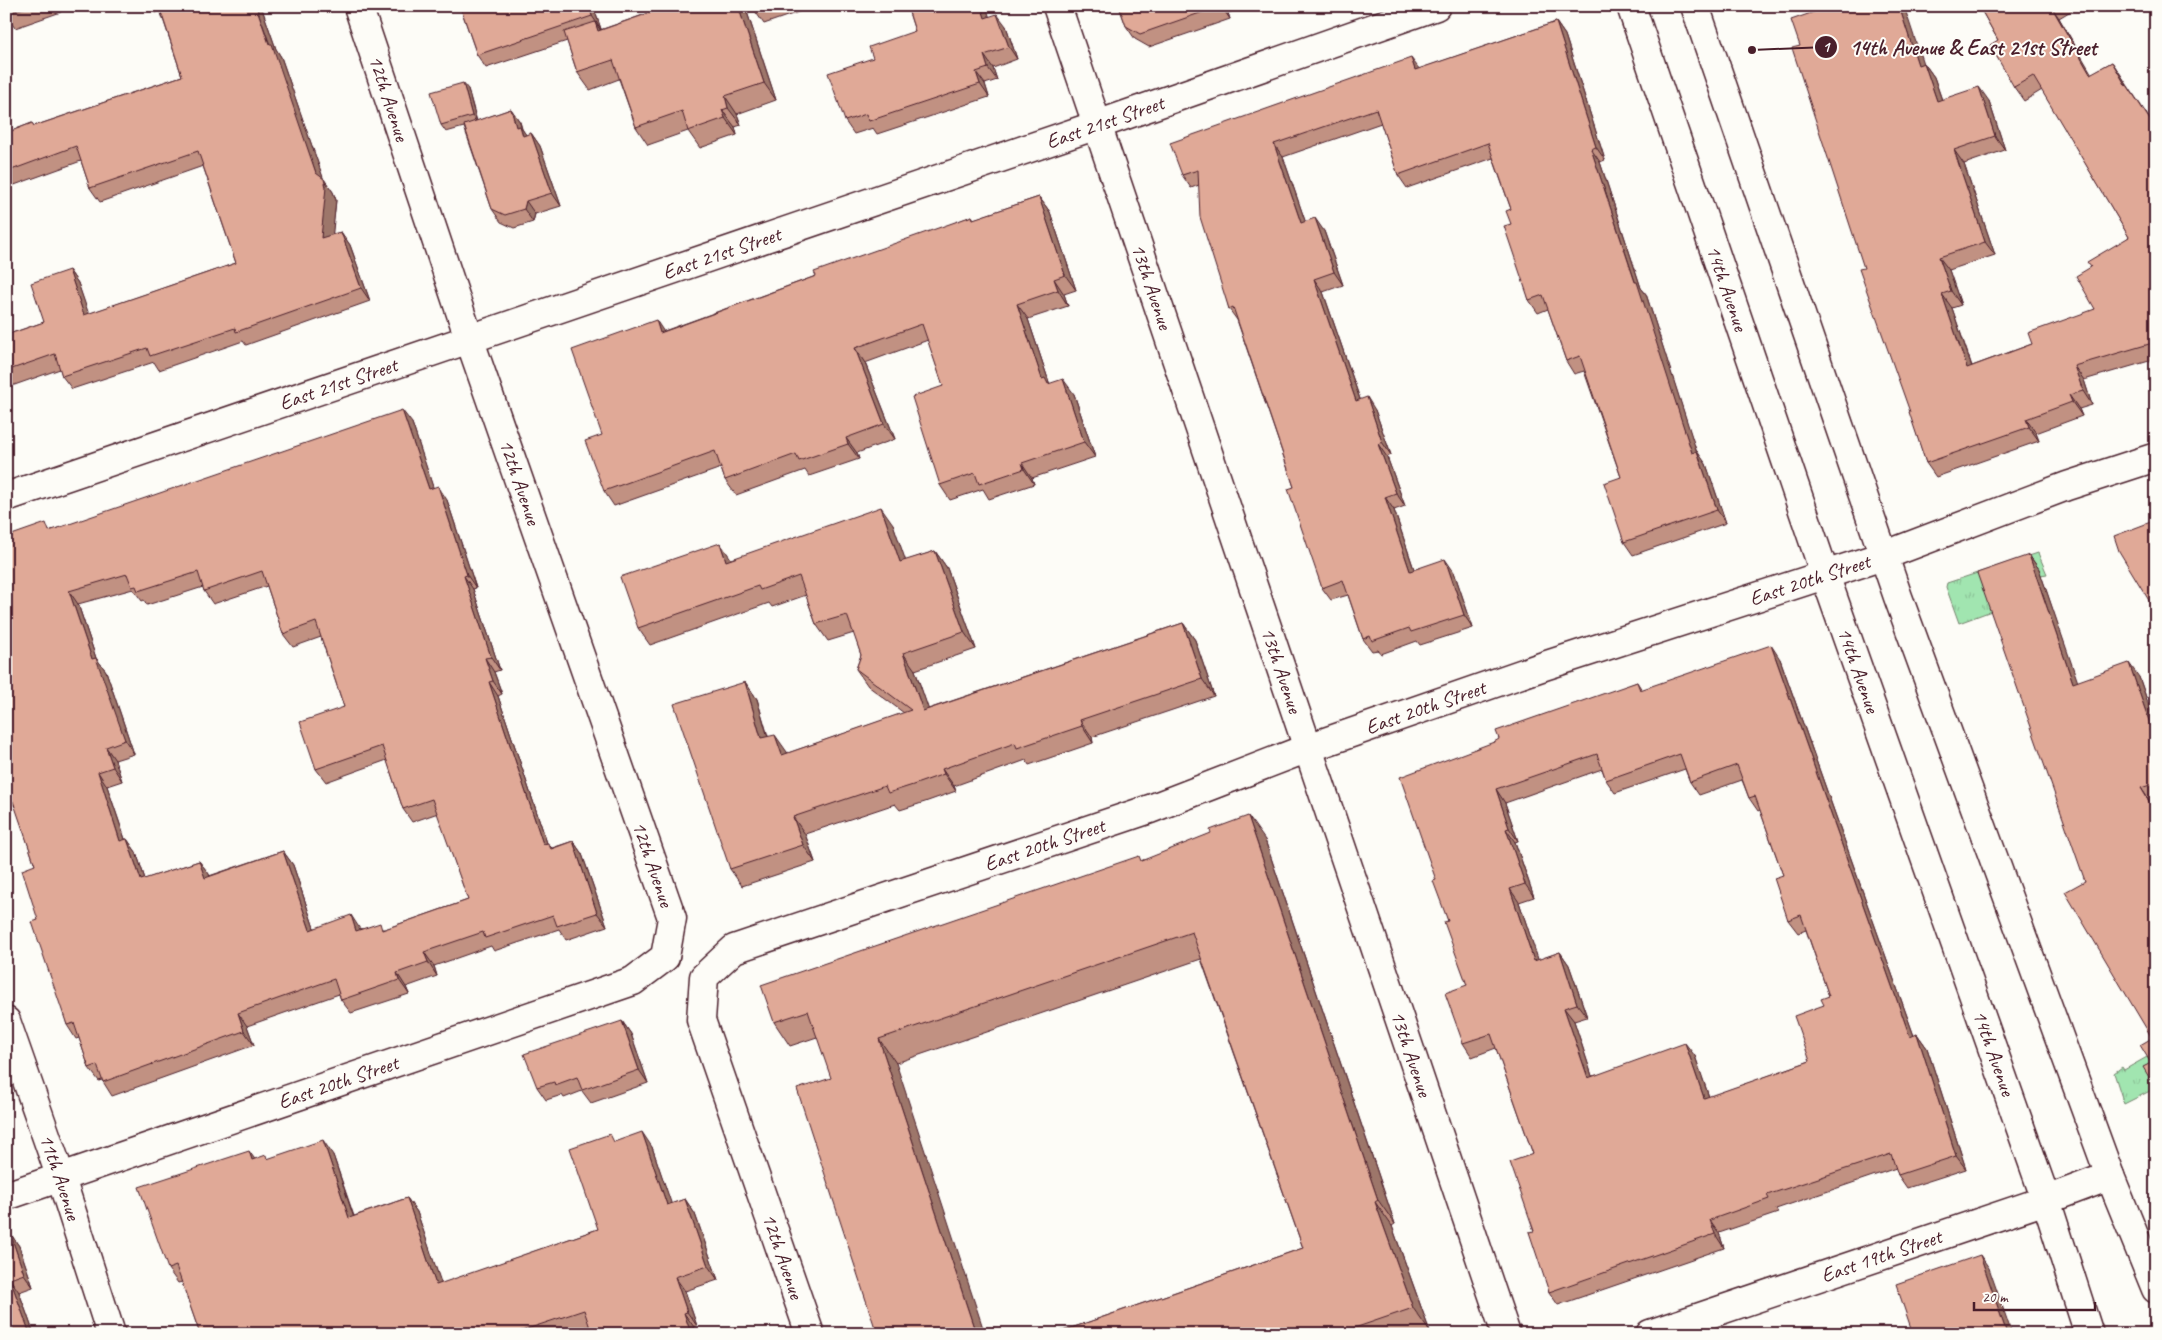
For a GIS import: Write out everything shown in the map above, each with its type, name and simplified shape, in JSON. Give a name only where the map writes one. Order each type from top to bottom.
[{"type":"street","name":"12th Avenue","points":[[358,6],[469,338],[672,918],[665,957]]},
{"type":"street","name":"13th Avenue","points":[[1057,6],[1506,1334]]},
{"type":"street","name":"East 21st Street","points":[[6,497],[1097,125],[1436,6]]},
{"type":"street","name":"14th Avenue","points":[[1631,6],[1825,574],[2046,1200],[2089,1334]]},
{"type":"street","points":[[1695,6],[1883,556],[2110,1176],[2156,1289]]},
{"type":"street","name":"East 20th Street","points":[[704,977],[734,949],[1150,809],[1308,748],[1544,666],[1883,556],[2067,486],[2156,457]]},
{"type":"street","name":"East 20th Street","points":[[6,1196],[633,981],[665,957]]},
{"type":"street","name":"12th Avenue","points":[[704,977],[701,1020],[810,1334]]},
{"type":"street","name":"11th Avenue","points":[[6,1020],[61,1178],[111,1334]]},
{"type":"street","name":"East 19th Street","points":[[1650,1334],[2046,1200],[2110,1176]]},
{"type":"green space","points":[[2038,553],[2047,574],[2041,575],[2039,569],[1994,610],[1959,623],[1946,587],[1947,583]]},
{"type":"green space","points":[[2147,1057],[2156,1068],[2156,1088],[2124,1104],[2114,1073],[2122,1067],[2124,1070]]},
{"type":"building","points":[[6,6],[30,6],[6,14]]},
{"type":"building","points":[[159,6],[256,6],[269,44],[272,44],[316,173],[324,179],[326,187],[321,238],[341,232],[361,288],[236,332],[235,328],[150,356],[147,348],[62,376],[55,354],[6,371],[6,335],[44,322],[31,283],[69,270],[84,315],[236,263],[198,151],[90,188],[76,146],[6,172],[6,133],[32,123],[34,126],[182,76]]},
{"type":"building","points":[[460,6],[589,6],[592,16],[477,55]]},
{"type":"building","points":[[669,6],[738,6],[764,83],[725,96],[728,108],[722,110],[725,118],[688,131],[682,111],[636,127],[613,60],[577,72],[564,32],[595,22],[598,31]]},
{"type":"building","points":[[753,6],[770,6],[755,11]]},
{"type":"building","points":[[907,6],[981,6],[985,18],[997,14],[1009,47],[984,55],[988,68],[976,72],[980,84],[869,121],[866,114],[845,121],[828,73],[873,58],[869,47],[915,31]]},
{"type":"building","points":[[1119,6],[1220,6],[1140,34],[1126,26]]},
{"type":"building","points":[[1831,6],[1899,6],[1918,65],[1924,63],[1937,101],[1979,87],[1995,136],[1954,150],[1985,242],[1939,257],[1951,291],[1942,294],[1967,368],[2032,344],[2028,333],[2095,309],[2076,276],[2091,267],[2087,262],[2129,237],[2033,76],[2014,87],[1990,45],[1998,40],[1979,6],[2051,6],[2090,74],[2112,62],[2156,129],[2156,342],[2074,366],[2083,391],[2069,395],[2072,402],[2026,419],[2029,427],[1926,463],[1910,412],[1859,269],[1864,268],[1792,48],[1800,46],[1791,20]]},
{"type":"building","points":[[1556,22],[1596,147],[1591,149],[1635,282],[1637,282],[1692,453],[1697,451],[1717,510],[1624,542],[1604,483],[1621,477],[1580,356],[1566,361],[1543,295],[1529,300],[1504,226],[1511,224],[1506,211],[1511,209],[1488,143],[1398,175],[1376,109],[1274,144],[1301,223],[1315,218],[1334,272],[1314,279],[1356,401],[1367,397],[1382,442],[1378,444],[1396,493],[1385,497],[1410,571],[1445,559],[1464,615],[1411,632],[1409,628],[1372,641],[1370,636],[1363,639],[1343,580],[1322,588],[1288,489],[1294,487],[1233,307],[1229,309],[1200,217],[1198,170],[1182,175],[1170,143],[1411,58],[1415,70]]},
{"type":"building","points":[[463,83],[472,116],[441,125],[431,92]]},
{"type":"building","points":[[511,109],[516,127],[520,126],[523,136],[531,133],[552,193],[526,201],[524,209],[505,215],[492,209],[464,125]]},
{"type":"building","points":[[1039,197],[1065,275],[1054,279],[1058,290],[1017,304],[1042,379],[1045,378],[1048,384],[1063,379],[1084,442],[1022,463],[1024,469],[979,484],[975,473],[940,485],[912,397],[943,386],[922,324],[855,348],[884,424],[846,438],[848,444],[799,461],[796,454],[725,480],[715,451],[604,491],[585,441],[602,435],[572,350],[656,320],[660,333],[816,276],[814,272],[972,216],[973,219]]},
{"type":"building","points":[[402,410],[429,489],[438,486],[467,575],[464,576],[491,657],[485,658],[493,681],[489,682],[543,844],[548,843],[551,849],[573,841],[597,913],[557,926],[553,915],[485,938],[483,932],[424,952],[428,962],[397,973],[399,980],[341,1000],[334,979],[238,1013],[244,1031],[103,1082],[97,1065],[89,1068],[74,1023],[67,1025],[32,922],[38,920],[22,870],[35,865],[6,786],[6,537],[46,523],[49,531]],"holes":[[[262,571],[283,634],[316,622],[344,707],[300,722],[316,769],[382,746],[403,809],[432,799],[468,900],[382,930],[380,923],[356,931],[351,915],[310,930],[283,851],[205,878],[199,861],[141,880],[127,839],[120,841],[98,772],[113,767],[106,747],[125,740],[96,658],[92,659],[69,591],[127,574],[132,587],[136,586],[138,591],[198,572],[204,591]]]},
{"type":"building","points":[[881,507],[900,562],[935,551],[964,632],[903,653],[923,711],[1183,623],[1202,679],[1080,720],[1082,726],[1017,748],[1015,743],[942,769],[944,774],[913,785],[888,793],[885,786],[793,817],[803,845],[730,869],[674,704],[745,682],[761,738],[775,735],[782,755],[911,710],[856,669],[861,655],[847,615],[816,624],[799,576],[760,590],[758,586],[638,628],[620,577],[720,543],[726,561]]},
{"type":"building","points":[[2156,520],[2156,612],[2119,551],[2114,536]]},
{"type":"building","points":[[2029,555],[2073,683],[2129,663],[2156,741],[2156,783],[2141,788],[2156,813],[2156,1089],[2143,1067],[2151,1063],[2140,1045],[2152,1038],[2065,892],[2085,881],[1977,573]]},
{"type":"building","points":[[1771,645],[1910,1037],[1917,1034],[1956,1156],[1898,1175],[1891,1154],[1767,1195],[1769,1199],[1710,1220],[1715,1234],[1549,1292],[1529,1232],[1534,1231],[1510,1162],[1533,1154],[1491,1034],[1463,1043],[1445,993],[1467,985],[1444,922],[1448,921],[1433,881],[1436,880],[1400,777],[1494,742],[1499,739],[1496,731],[1637,682],[1640,690]],"holes":[[[1597,754],[1606,780],[1680,754],[1690,782],[1737,765],[1749,798],[1755,796],[1783,875],[1774,878],[1788,920],[1801,915],[1829,996],[1821,999],[1824,1005],[1794,1016],[1810,1061],[1704,1098],[1685,1043],[1588,1078],[1564,1008],[1577,1004],[1560,952],[1534,961],[1510,889],[1525,884],[1506,829],[1509,828],[1496,789]]]},
{"type":"building","points":[[1248,816],[1378,1200],[1375,1202],[1413,1308],[1337,1334],[1054,1334],[1303,1248],[1192,932],[879,1039],[976,1334],[877,1334],[797,1089],[831,1078],[808,1011],[774,1022],[761,985],[1139,856],[1141,861],[1211,833],[1210,830]]},
{"type":"building","points":[[622,1021],[639,1070],[582,1090],[577,1077],[555,1085],[554,1082],[537,1087],[524,1054]]},
{"type":"building","points":[[642,1132],[667,1205],[685,1199],[708,1266],[675,1277],[687,1312],[684,1313],[691,1334],[592,1334],[584,1310],[512,1334],[200,1334],[176,1266],[168,1269],[139,1187],[249,1151],[252,1160],[266,1155],[267,1159],[323,1140],[349,1218],[407,1198],[436,1285],[598,1229],[570,1148],[610,1134],[614,1142]]},
{"type":"building","points":[[10,1233],[24,1274],[10,1279],[30,1334],[6,1334],[6,1235]]},
{"type":"building","points":[[1980,1255],[2007,1334],[1913,1334],[1896,1284]]},
{"type":"place","name":"14th Avenue & East 21st Street","points":[[1752,50]]}]
